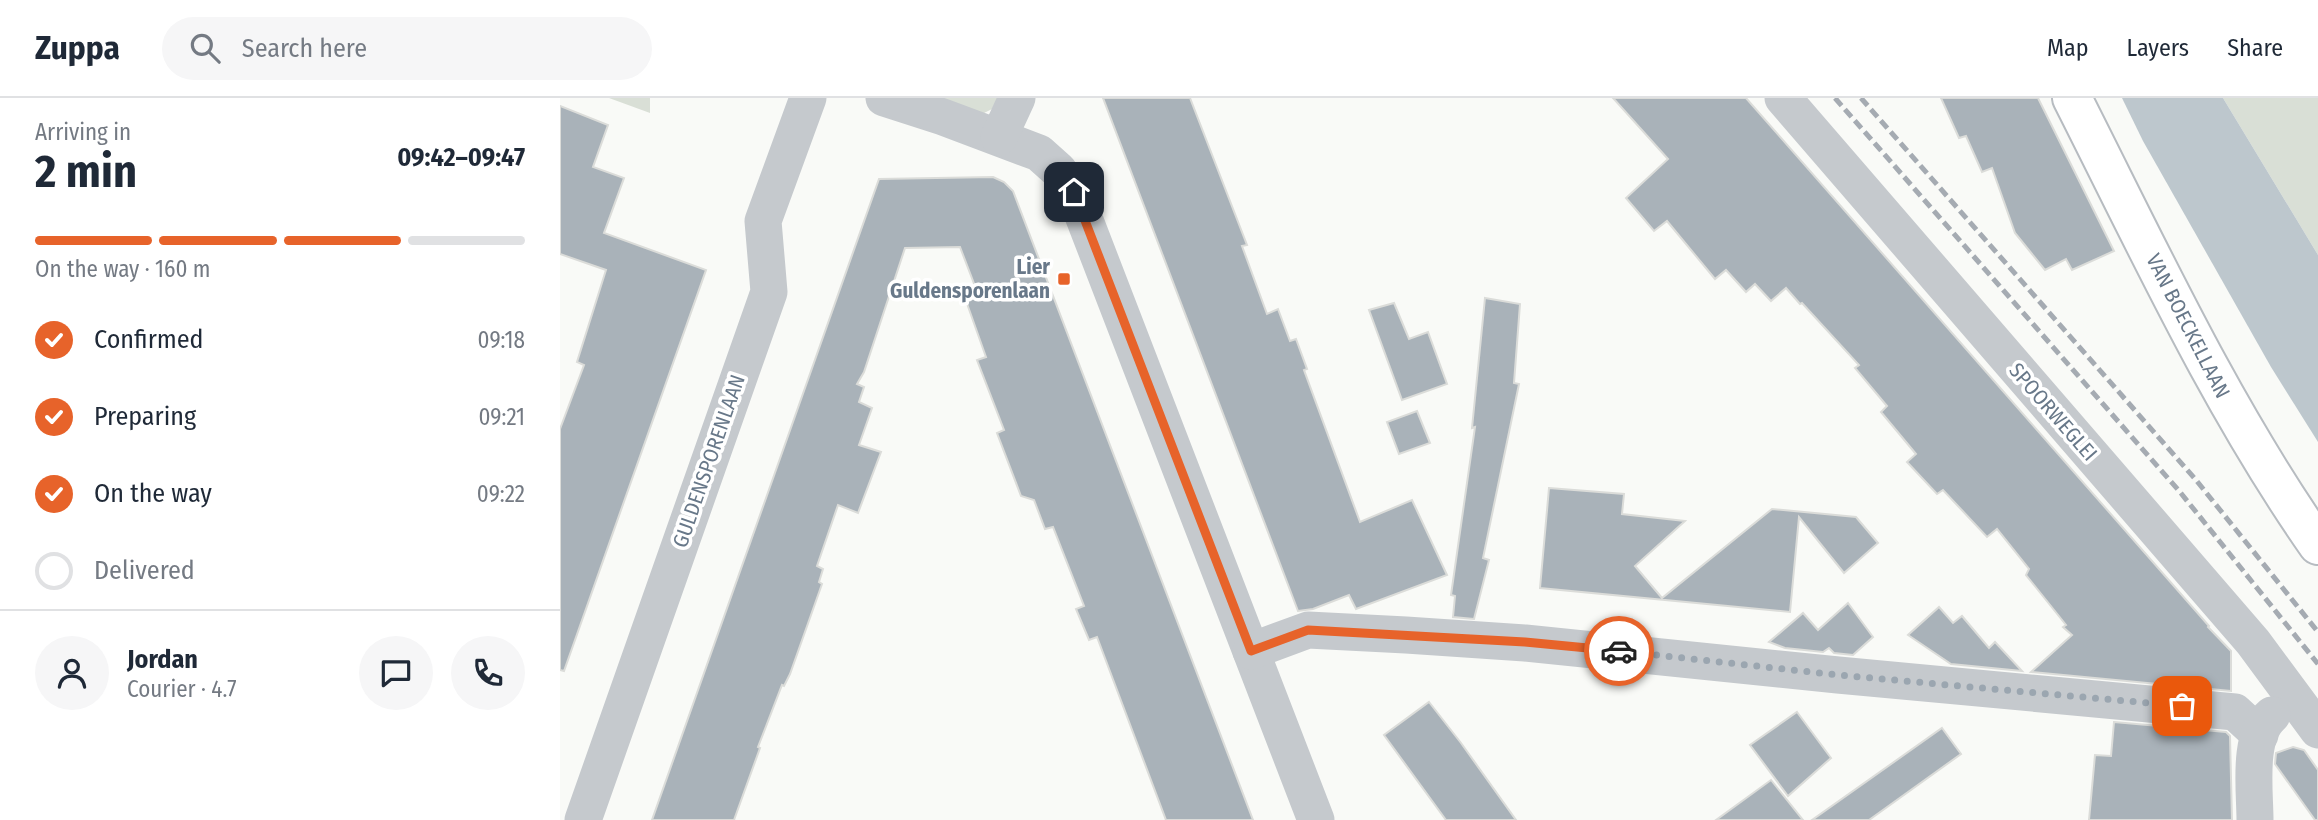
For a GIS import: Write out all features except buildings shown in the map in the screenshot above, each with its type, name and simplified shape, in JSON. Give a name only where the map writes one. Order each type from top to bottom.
[{"type":"street","name":"GULDENSPORENLAAN","points":[[583,820],[769,292],[763,221],[808,98]]},
{"type":"street","points":[[884,98],[1040,153],[1058,170],[1074,192],[1316,820]]},
{"type":"street","points":[[999,137],[1017,98]]},
{"type":"street","name":"SPOORWEGLEI","points":[[1783,98],[2253,642],[2318,730]]},
{"type":"street","name":"VAN BOECKELLAAN","points":[[2072,98],[2212,376],[2274,481],[2318,545]]},
{"type":"street","points":[[1251,651],[1308,630],[1525,642],[1838,675],[2235,712],[2260,735]]},
{"type":"street","points":[[2255,820],[2255,750],[2266,720],[2294,696]]},
{"type":"shaded area","points":[[609,98],[650,98],[650,113]]},
{"type":"shaded area","points":[[929,98],[998,98],[992,109],[982,114]]},
{"type":"shaded area","points":[[2122,98],[2223,98],[2318,255],[2318,442],[2271,367],[2143,141]]},
{"type":"shaded area","points":[[2223,98],[2318,98],[2318,255]]},
{"type":"railway","points":[[1835,98],[2180,492],[2318,664]]},
{"type":"railway","points":[[1861,98],[2196,480],[2318,632]]},
{"type":"way so far","points":[[1619,651],[1838,675],[2182,706]]},
{"type":"place","name":"Lier Guldensporenlaan","points":[[1064,279]]},
{"type":"route","points":[[1074,192],[1251,651],[1308,630],[1525,642],[1619,651]]}]
